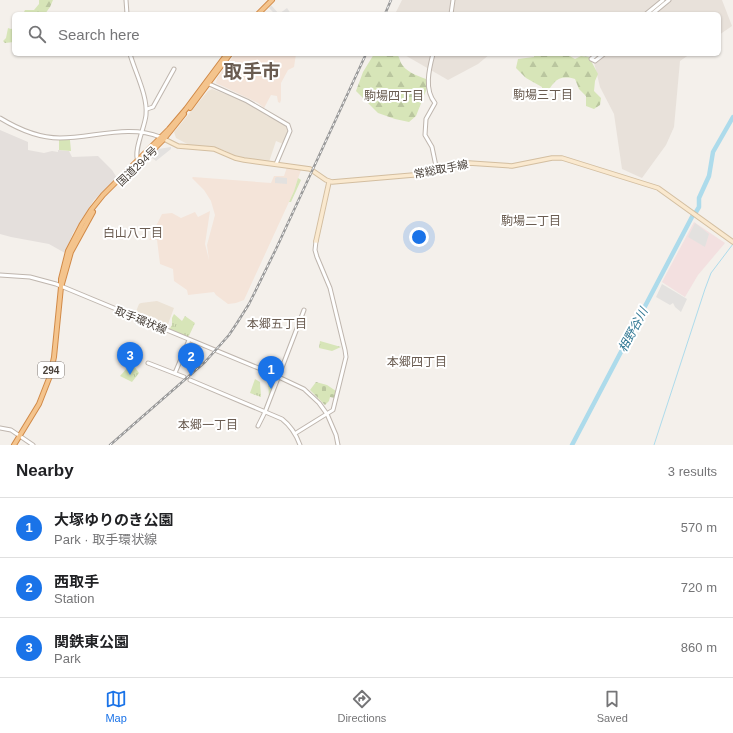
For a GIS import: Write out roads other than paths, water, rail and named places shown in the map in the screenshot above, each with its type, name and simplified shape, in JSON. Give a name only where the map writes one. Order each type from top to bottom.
[{"type":"highway","points":[[260,12],[273,0]]},
{"type":"highway","points":[[264,12],[273,0]]},
{"type":"highway","name":"国道294号","points":[[207,83],[226,56]]},
{"type":"highway","name":"国道294号","points":[[14,445],[39,404],[50,376],[54,357],[62,286],[71,252],[93,211],[104,197],[162,138],[228,56]]},
{"type":"highway","name":"国道294号","points":[[62,286],[61,279],[67,256],[82,224],[99,199],[162,138]]},
{"type":"main road","points":[[162,138],[180,147],[214,149],[239,159],[310,169],[329,182],[316,241]]},
{"type":"main road","name":"常総取手線","points":[[329,182],[419,174],[470,163],[512,166],[552,158],[566,160],[658,188],[733,242]]},
{"type":"street","points":[[126,0],[127,12]]},
{"type":"street","points":[[452,12],[453,0]]},
{"type":"street","points":[[648,12],[663,0]]},
{"type":"street","points":[[654,12],[669,0]]},
{"type":"street","points":[[131,56],[146,110],[146,116],[137,154],[138,161]]},
{"type":"street","points":[[432,56],[428,80],[430,93],[435,103],[426,119],[425,135],[432,147],[437,171]]},
{"type":"street","points":[[595,56],[591,59],[595,61],[601,56]]},
{"type":"street","points":[[146,110],[153,107],[174,69]]},
{"type":"street","points":[[207,83],[247,101],[288,125],[290,130],[276,164]]},
{"type":"street","points":[[0,118],[24,130],[54,138],[142,132],[162,138]]},
{"type":"street","points":[[296,433],[333,410],[346,357],[330,288],[317,258],[316,241]]},
{"type":"street","name":"取手環状線","points":[[0,275],[30,277],[62,286],[78,294],[279,376],[304,389],[319,403],[327,414],[336,435],[338,445]]},
{"type":"street","points":[[258,426],[265,412],[304,310]]},
{"type":"street","points":[[175,374],[189,340]]},
{"type":"street","points":[[148,363],[184,377]]},
{"type":"street","points":[[190,380],[282,419],[296,433],[300,445]]},
{"type":"street","points":[[0,428],[11,430],[19,437],[33,445]]},
{"type":"waterway","name":"相野谷川","points":[[696,212],[699,207],[699,198],[709,176],[713,152],[733,117]]},
{"type":"waterway","name":"相野谷川","points":[[572,445],[693,215]]},
{"type":"waterway","points":[[654,445],[711,273],[733,244]]},
{"type":"railway","points":[[386,12],[391,0]]},
{"type":"railway","points":[[110,445],[205,362],[229,335],[237,323],[249,304],[276,249],[365,56]]},
{"type":"place","name":"関鉄東公園","points":[[130,375]]},
{"type":"place","name":"西取手","points":[[191,376]]},
{"type":"place","name":"大塚ゆりのき公園","points":[[271,389]]},
{"type":"district","name":"取手市","points":[[252,71]]},
{"type":"district","name":"駒場三丁目","points":[[543,95]]},
{"type":"district","name":"駒場四丁目","points":[[394,96]]},
{"type":"district","name":"駒場二丁目","points":[[531,221]]},
{"type":"district","name":"白山八丁目","points":[[133,233]]},
{"type":"district","name":"本郷五丁目","points":[[277,324]]},
{"type":"district","name":"本郷四丁目","points":[[417,362]]},
{"type":"district","name":"本郷一丁目","points":[[208,425]]}]
